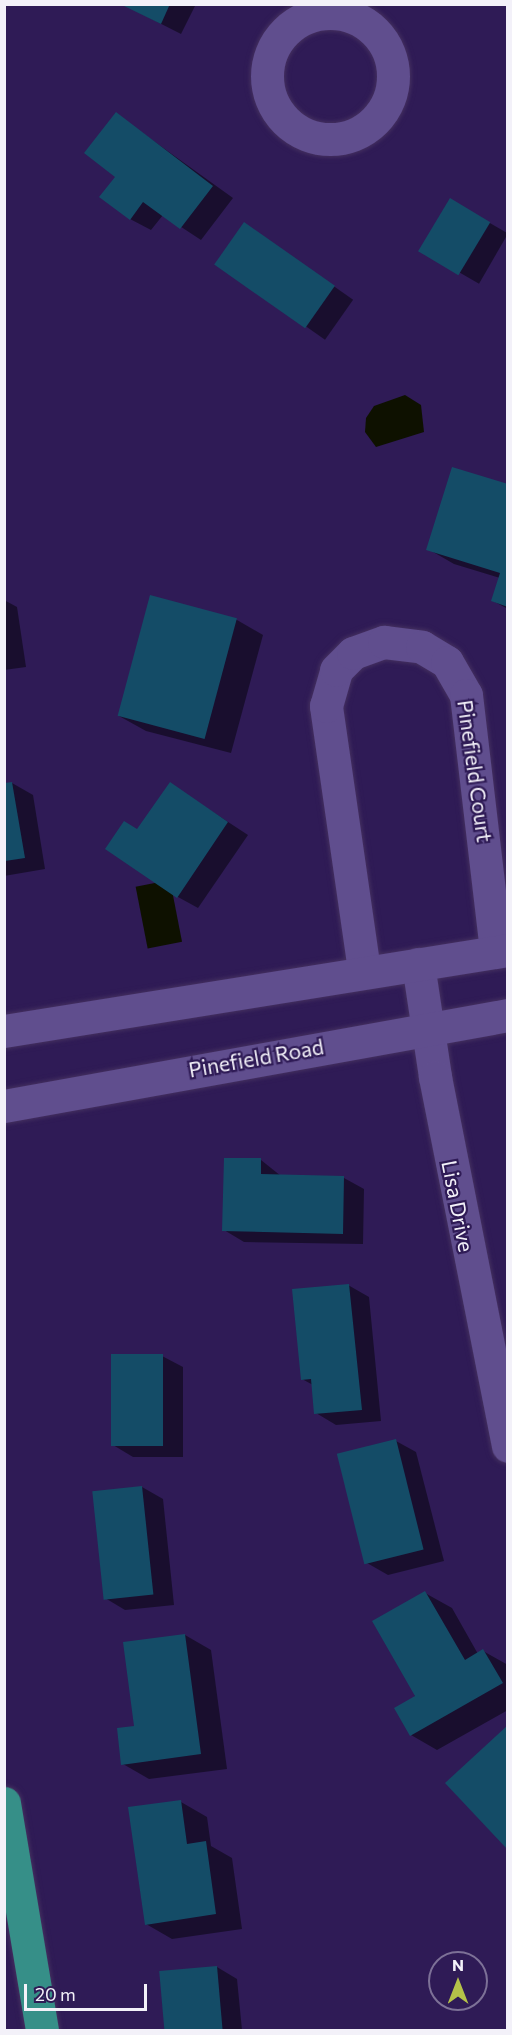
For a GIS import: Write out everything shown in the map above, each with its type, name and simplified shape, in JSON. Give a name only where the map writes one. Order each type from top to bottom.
[{"type":"highway","points":[[4,1803],[42,2031]]},
{"type":"street","name":"Pinefield Court","points":[[364,970],[326,705],[336,670],[353,653],[384,642],[422,647],[447,662],[466,694],[502,951]]},
{"type":"street","points":[[4,1031],[364,970],[502,951]]},
{"type":"street","name":"Lisa Drive","points":[[418,964],[431,1027],[435,1077],[507,1446]]},
{"type":"street","name":"Pinefield Road","points":[[4,1106],[507,1015]]},
{"type":"shaded area","points":[[405,395],[421,405],[424,432],[376,447],[365,432],[366,418],[374,406]]},
{"type":"shaded area","points":[[170,880],[182,942],[148,949],[136,887]]},
{"type":"building","points":[[120,4],[170,4],[161,24]]},
{"type":"building","points":[[116,112],[213,186],[180,229],[143,202],[130,220],[99,197],[115,177],[84,153]]},
{"type":"building","points":[[450,198],[490,222],[458,275],[418,251]]},
{"type":"building","points":[[244,222],[335,286],[305,328],[214,265]]},
{"type":"building","points":[[452,467],[508,484],[508,607],[491,601],[500,573],[426,550]]},
{"type":"building","points":[[150,595],[237,618],[205,739],[118,716]]},
{"type":"building","points":[[12,782],[25,858],[5,861],[5,783]]},
{"type":"building","points":[[170,782],[228,822],[177,898],[105,849],[124,821],[137,829]]},
{"type":"building","points":[[224,1158],[261,1158],[261,1174],[344,1176],[343,1234],[222,1231]]},
{"type":"building","points":[[349,1284],[362,1410],[314,1414],[311,1379],[301,1380],[292,1289]]},
{"type":"building","points":[[111,1354],[163,1354],[163,1446],[111,1446]]},
{"type":"building","points":[[396,1439],[424,1550],[364,1564],[337,1454]]},
{"type":"building","points":[[142,1486],[153,1594],[104,1600],[92,1491]]},
{"type":"building","points":[[425,1591],[465,1660],[483,1649],[503,1683],[410,1736],[394,1708],[415,1696],[372,1621]]},
{"type":"building","points":[[185,1634],[201,1754],[121,1765],[117,1728],[134,1726],[123,1642]]},
{"type":"building","points":[[508,1725],[508,1850],[445,1783]]},
{"type":"building","points":[[181,1800],[187,1844],[206,1841],[216,1914],[145,1925],[128,1807]]},
{"type":"building","points":[[217,1966],[223,2030],[164,2030],[159,1971]]}]
